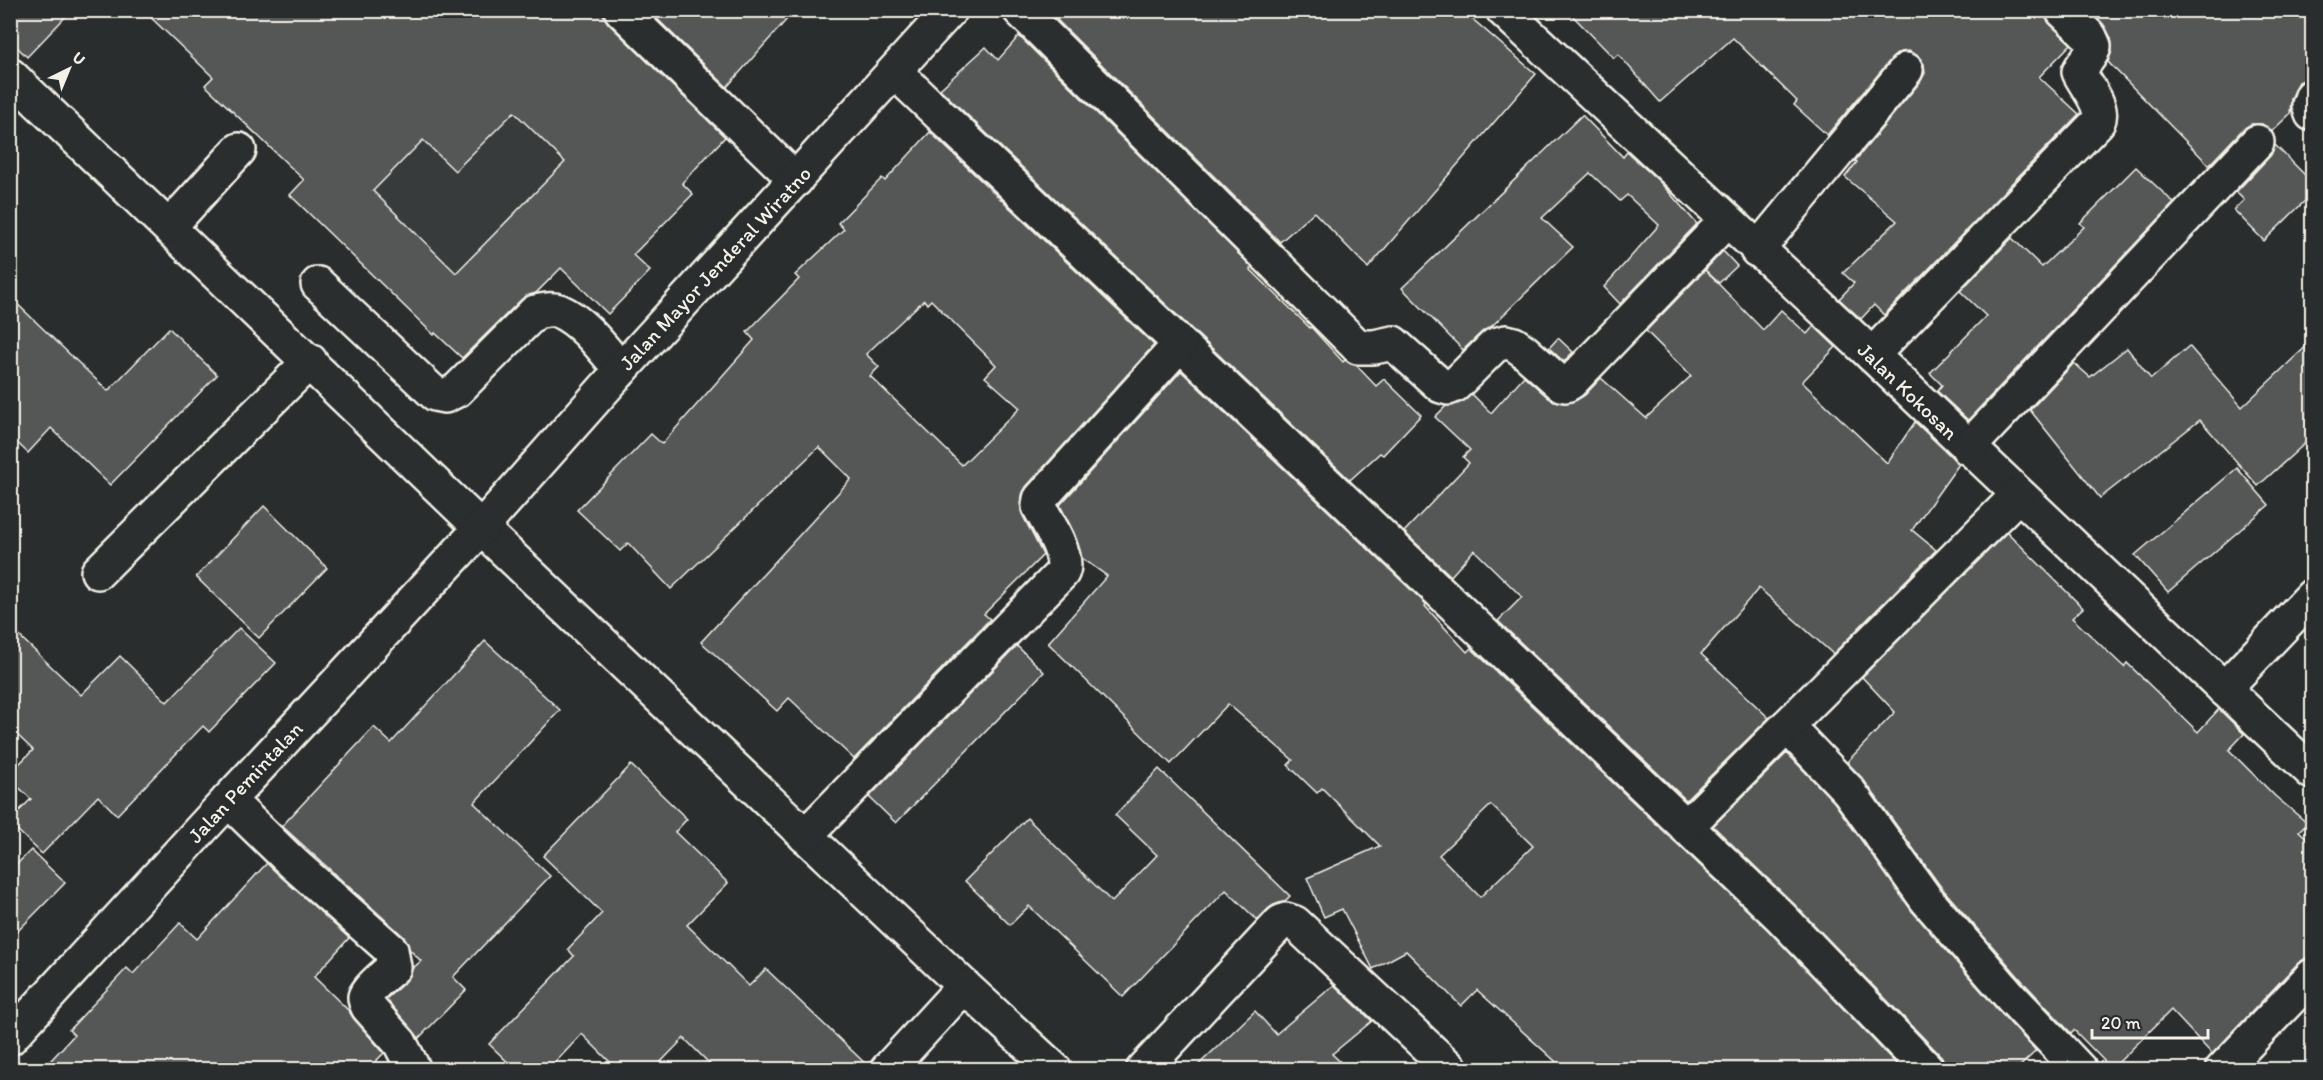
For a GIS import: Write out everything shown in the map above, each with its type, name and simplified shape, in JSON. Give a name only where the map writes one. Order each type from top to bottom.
[{"type":"street","points":[[621,10],[796,180]]},
{"type":"street","name":"Jalan Mayor Jenderal Wiratno","points":[[481,528],[621,370],[950,10]]},
{"type":"street","points":[[1020,10],[1358,347],[1374,347],[1393,343],[1431,378],[1448,388],[1455,385],[1495,345],[1506,342],[1524,351],[1561,384],[1566,385],[1571,382],[1726,221]]},
{"type":"street","name":"Jalan Kokosan","points":[[1503,10],[2313,772]]},
{"type":"street","points":[[1872,356],[2098,122],[2100,113],[2098,105],[2079,72],[2081,66],[2089,59],[2094,46],[2090,37],[2062,10]]},
{"type":"street","points":[[1757,250],[1906,70]]},
{"type":"street","points":[[895,72],[1780,916],[1928,1070]]},
{"type":"street","points":[[10,75],[310,361],[481,528],[1055,1070]]},
{"type":"street","points":[[2313,96],[2309,105],[2313,114]]},
{"type":"street","points":[[1968,448],[2257,142]]},
{"type":"street","points":[[169,227],[239,150]]},
{"type":"street","points":[[318,284],[435,394],[445,396],[457,390],[535,312],[549,310],[559,311],[587,331],[621,370]]},
{"type":"street","points":[[805,836],[1062,573],[1066,566],[1064,557],[1040,506],[1040,499],[1180,344]]},
{"type":"street","points":[[98,572],[310,361]]},
{"type":"street","points":[[1686,826],[2018,495]]},
{"type":"street","name":"Jalan Pemintalan","points":[[10,1038],[481,528]]},
{"type":"street","points":[[2224,689],[2313,596]]},
{"type":"street","points":[[1787,726],[1848,790],[1926,899],[2011,997],[2080,1070]]},
{"type":"street","points":[[228,800],[293,863],[390,950],[394,967],[368,992],[365,998],[368,1007],[400,1043],[414,1070]]},
{"type":"street","points":[[1143,1070],[1281,922],[1286,920],[1295,923],[1452,1070]]},
{"type":"street","points":[[2222,1070],[2313,976]]},
{"type":"street","points":[[887,1070],[964,986]]},
{"type":"shaded area","points":[[505,11],[693,194],[647,241],[603,225],[650,271],[608,314],[561,268],[467,363],[436,333],[434,335],[290,195],[311,173]]},
{"type":"building","points":[[10,10],[72,10],[27,57],[10,40]]},
{"type":"building","points":[[143,10],[603,10],[608,23],[725,137],[682,183],[693,194],[633,255],[650,271],[608,314],[561,268],[536,293],[522,299],[462,358],[435,333],[434,335],[290,195],[304,180],[205,85],[213,77]],"holes":[[[514,112],[565,162],[456,273],[373,191],[423,140],[455,171]]]},
{"type":"building","points":[[648,10],[795,10],[727,87]]},
{"type":"building","points":[[1047,10],[1462,10],[1536,74],[1368,268],[1314,212],[1280,242]]},
{"type":"building","points":[[1567,10],[2044,10],[2049,23],[2071,44],[2039,77],[2079,114],[1884,315],[1874,305],[1861,319],[1839,299],[1854,283],[1843,273],[1897,221],[1845,177],[1857,162],[1855,161],[1920,82],[1925,73],[1924,64],[1918,56],[1909,51],[1900,52],[1892,58],[1827,135],[1794,105],[1797,101],[1733,38],[1660,102],[1618,54],[1614,58]]},
{"type":"building","points":[[2090,10],[2313,10],[2313,78],[2299,82],[2291,99],[2290,114],[2272,131],[2262,124],[2251,124],[2243,129],[2209,165],[2108,62],[2112,51],[2111,38],[2103,24]]},
{"type":"building","points":[[1019,36],[1252,267],[1250,269],[1311,327],[1343,362],[1345,360],[1356,365],[1376,386],[1384,379],[1421,415],[1383,455],[1380,453],[1350,480],[940,89],[986,47],[998,60]]},
{"type":"building","points":[[1582,115],[1623,157],[1627,152],[1659,181],[1697,224],[1620,304],[1604,287],[1659,225],[1627,195],[1620,201],[1590,173],[1542,218],[1573,247],[1492,326],[1463,350],[1402,288]]},
{"type":"building","points":[[930,132],[1154,345],[1026,487],[1020,503],[1022,514],[1043,555],[984,614],[990,619],[854,759],[789,698],[777,711],[701,642],[851,479],[819,447],[671,589],[628,543],[620,551],[577,510],[651,434],[662,444],[754,340],[747,332],[799,279],[795,275],[844,229],[838,223],[882,178],[885,181]],"holes":[[[924,300],[927,304],[931,300],[996,365],[985,377],[1020,408],[962,465],[870,376],[879,367],[866,354]]]},
{"type":"building","points":[[2275,145],[2313,183],[2313,193],[2264,241],[2234,210],[2244,200],[2236,192],[2271,155]]},
{"type":"building","points":[[2136,167],[2174,203],[1968,420],[1937,391],[1942,385],[1930,373],[1986,316],[1960,291],[2012,238],[2042,267],[2084,227],[2080,223]]},
{"type":"building","points":[[1723,251],[1737,266],[1719,283],[1705,270]]},
{"type":"building","points":[[1705,270],[1763,330],[1781,310],[1807,334],[1814,326],[1836,347],[1802,382],[1887,463],[1915,422],[1959,464],[1912,530],[1936,550],[1833,654],[1759,588],[1701,654],[1769,718],[1686,800],[1498,621],[1522,597],[1474,550],[1451,576],[1404,532],[1469,463],[1463,457],[1470,450],[1435,417],[1446,406],[1462,402],[1472,394],[1491,413],[1524,376],[1549,398],[1557,402],[1575,401],[1585,395],[1601,378],[1646,418],[1691,376],[1646,331]]},
{"type":"building","points":[[10,297],[108,391],[169,328],[217,375],[110,485],[51,428],[28,453],[10,436]]},
{"type":"building","points":[[1558,338],[1573,352],[1564,362],[1549,348]]},
{"type":"building","points":[[2313,340],[2313,436],[2258,486],[2200,420],[2100,498],[2030,410],[2074,363],[2090,377],[2127,348],[2151,379],[2189,346],[2242,407]]},
{"type":"building","points":[[1181,371],[1426,604],[1425,606],[1467,652],[1471,648],[1767,929],[1902,1070],[1565,1070],[1477,990],[1461,1006],[1406,951],[1373,969],[1342,909],[1324,917],[1307,878],[1380,846],[1322,788],[1317,793],[1288,765],[1293,760],[1228,704],[1171,764],[1048,643],[1107,576],[1082,558],[1074,533],[1060,505]],"holes":[[[1491,805],[1533,846],[1480,897],[1439,855]]]},
{"type":"building","points":[[2237,468],[2269,505],[2168,592],[2135,555]]},
{"type":"building","points":[[264,506],[327,568],[259,638],[196,577]]},
{"type":"building","points":[[2007,532],[2083,608],[2072,618],[2124,667],[2127,663],[2198,732],[2219,709],[2244,734],[2229,750],[2275,796],[2307,823],[2299,831],[2313,844],[2313,958],[2306,958],[2298,963],[2212,1054],[2171,1010],[2112,1069],[2074,1030],[2071,1033],[1941,887],[1863,779],[1847,762],[1895,712],[1862,677]]},
{"type":"building","points":[[10,627],[81,695],[120,656],[167,702],[239,628],[276,663],[209,732],[203,726],[117,815],[98,796],[42,854],[10,823],[10,820],[31,799],[10,779],[10,773],[33,750],[10,728]]},
{"type":"building","points":[[485,641],[560,710],[474,803],[550,876],[453,977],[466,990],[419,1038],[386,999],[406,981],[412,969],[421,961],[410,950],[403,936],[282,826],[374,727],[391,743]]},
{"type":"building","points":[[1017,646],[1044,672],[896,823],[869,797]]},
{"type":"building","points":[[1787,753],[1834,802],[1912,911],[2036,1051],[2016,1070],[1946,1070],[1942,1057],[1793,903],[1713,826]]},
{"type":"building","points":[[631,765],[687,819],[675,832],[728,883],[687,925],[749,986],[766,969],[869,1067],[869,1070],[716,1070],[684,1038],[653,1070],[618,1070],[582,1034],[548,1070],[516,1070],[489,1044],[574,956],[568,949],[602,913],[543,856]]},
{"type":"building","points":[[1159,769],[1290,896],[1284,902],[1268,909],[1257,920],[1226,890],[1123,997],[1029,906],[1010,925],[965,881],[1027,818],[1112,902],[1157,855],[1115,815]]},
{"type":"building","points":[[31,850],[65,883],[10,939],[10,871]]},
{"type":"building","points":[[267,863],[349,938],[314,977],[349,1011],[384,1053],[367,1070],[42,1070],[74,1035],[69,1030],[127,968],[133,974],[180,923],[197,939]]},
{"type":"building","points":[[1334,985],[1372,1021],[1332,1054],[1349,1070],[1193,1070],[1255,1011],[1276,1034]]}]
